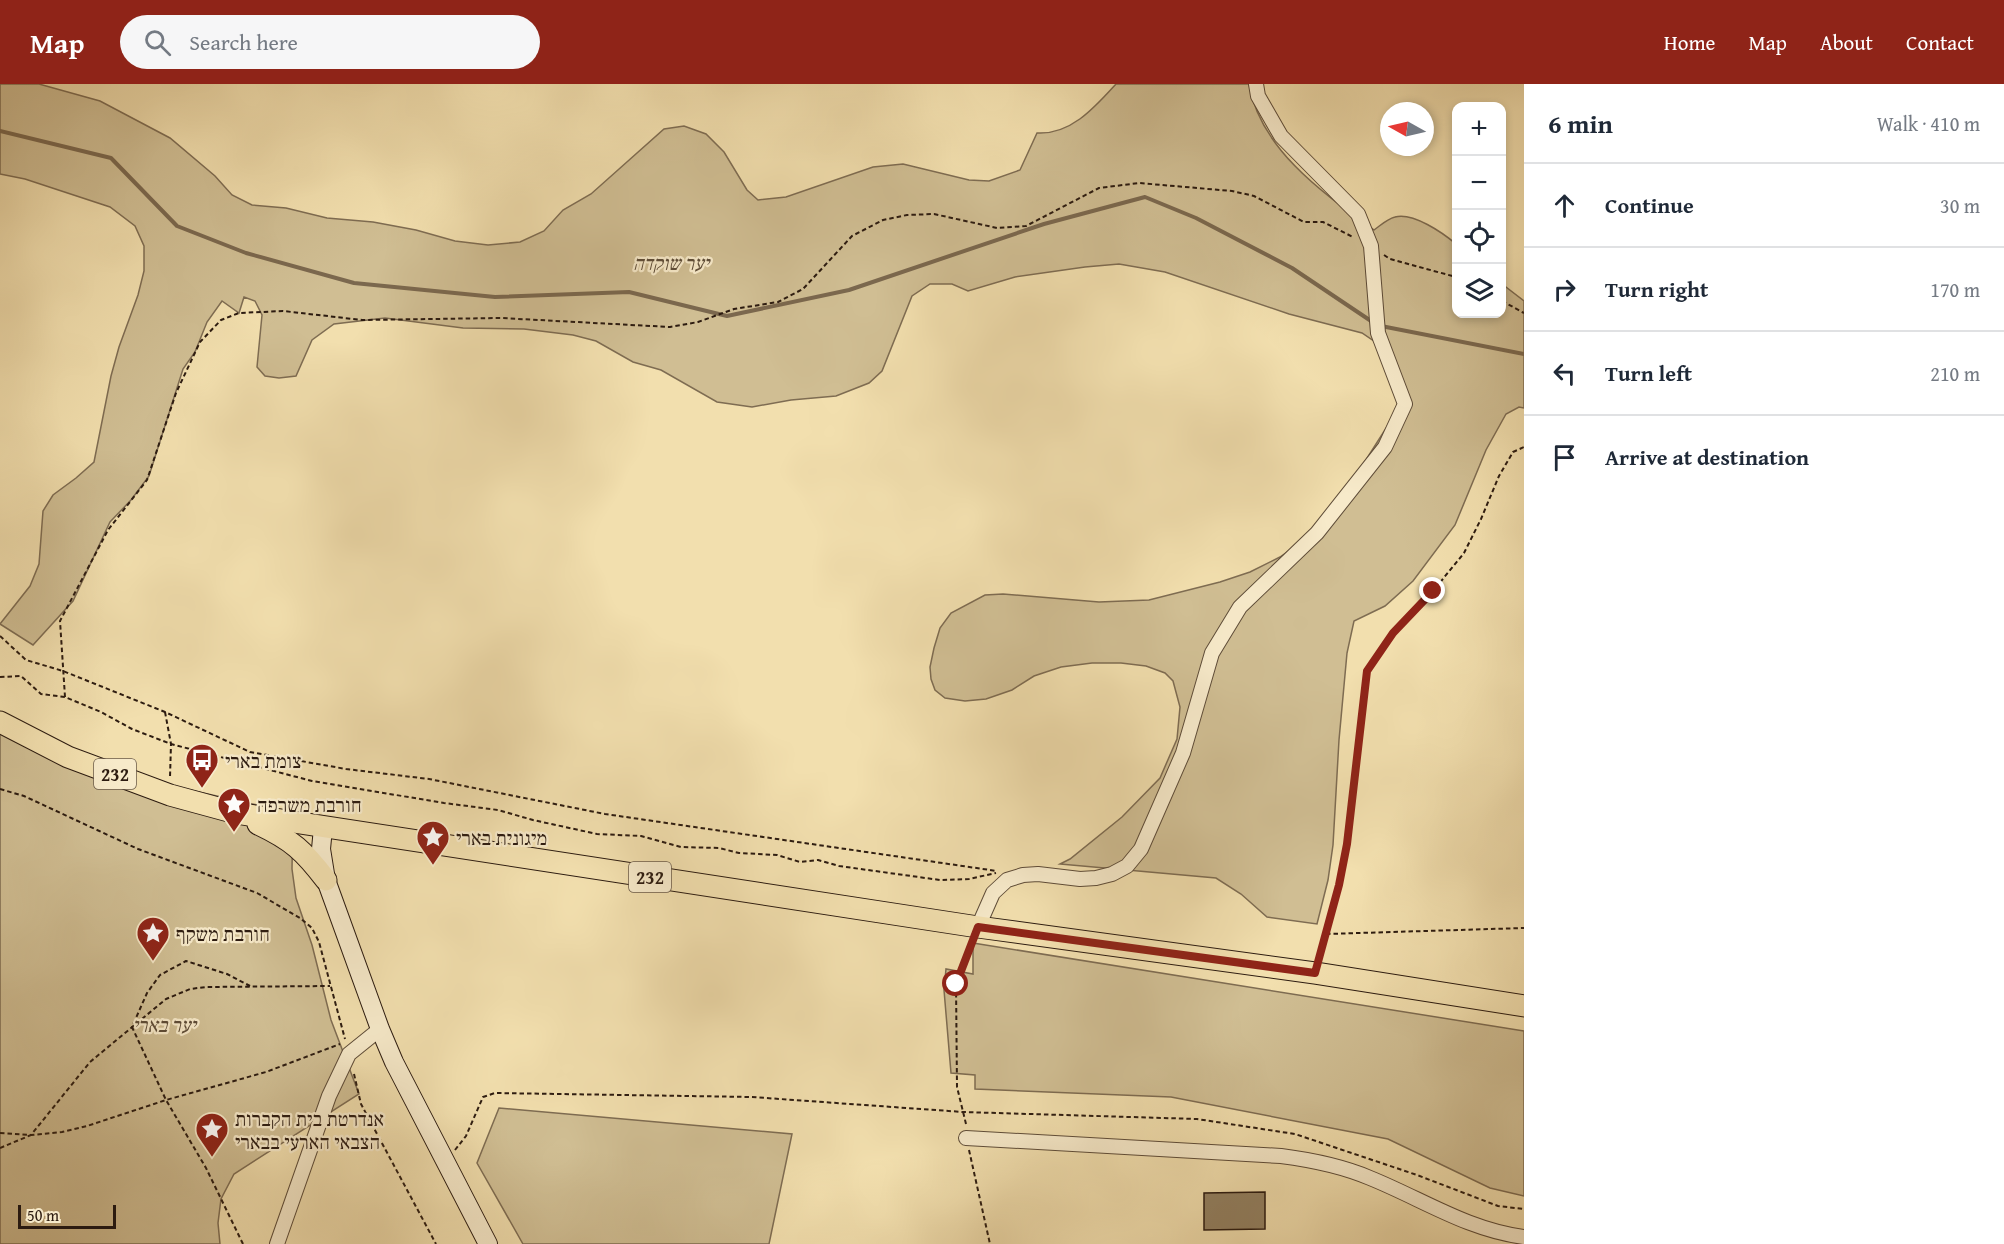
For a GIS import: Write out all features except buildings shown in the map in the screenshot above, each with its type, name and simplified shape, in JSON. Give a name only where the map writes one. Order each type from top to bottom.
[{"type":"main road","name":"232","points":[[0,722],[68,756],[170,795],[236,813],[978,927],[1315,973],[1524,1006]]},
{"type":"main road","points":[[236,813],[294,844],[306,854],[326,880]]},
{"type":"main road","points":[[323,828],[321,849],[326,880],[380,1029],[394,1062],[488,1244]]},
{"type":"street","points":[[978,927],[993,893],[1007,880],[1023,875],[1038,874],[1080,879],[1096,878],[1112,874],[1127,866],[1141,849],[1183,753],[1212,653],[1239,607],[1317,533],[1385,447],[1405,404],[1378,333],[1371,246],[1358,214],[1281,136],[1258,96],[1256,84]]},
{"type":"street","points":[[277,1244],[329,1096],[349,1054],[380,1029]]},
{"type":"street","points":[[966,1138],[1281,1156],[1319,1161],[1370,1178],[1466,1223],[1485,1230],[1524,1237]]},
{"type":"path","points":[[65,697],[60,621],[108,530],[147,480],[176,393],[200,342],[221,320],[239,313],[283,311],[362,320],[501,318],[670,327],[698,322],[734,309],[778,302],[803,289],[852,236],[883,220],[907,215],[934,214],[997,228],[1026,226],[1099,188],[1139,183],[1232,190],[1254,196],[1304,222],[1323,222],[1371,246],[1390,259],[1452,276]]},
{"type":"path","points":[[1506,303],[1524,313]]},
{"type":"path","points":[[1315,973],[1339,885],[1347,844],[1367,671],[1393,633],[1433,591],[1464,553],[1499,476],[1513,452],[1524,447]]},
{"type":"path","points":[[0,636],[26,660],[63,671],[165,712],[250,752],[346,769],[429,779],[605,814],[1023,875]]},
{"type":"path","points":[[0,677],[21,676],[41,694],[65,697],[101,712],[132,729],[171,744],[312,782],[498,810],[597,834],[641,836],[681,847],[719,848],[739,853],[777,855],[800,862],[818,860],[839,867],[940,880],[969,879],[992,872],[1023,875]]},
{"type":"path","points":[[165,712],[171,744],[170,795]]},
{"type":"path","points":[[0,789],[24,796],[138,849],[257,893],[292,913],[312,928],[319,942],[345,1042],[266,1072],[166,1100],[87,1126],[62,1132],[31,1135],[0,1133]]},
{"type":"path","points":[[978,927],[956,984],[957,1087],[990,1244]]},
{"type":"path","points":[[1325,934],[1524,928]]},
{"type":"path","points":[[243,1244],[206,1168],[166,1100],[132,1027],[147,993],[160,975],[186,962],[227,974],[250,986]]},
{"type":"path","points":[[0,1148],[31,1135],[90,1062],[166,999],[190,989],[330,986]]},
{"type":"path","points":[[349,1054],[362,1104],[436,1244]]},
{"type":"path","points":[[443,1158],[452,1153],[466,1136],[483,1097],[495,1093],[752,1097],[963,1112],[1197,1119],[1294,1134],[1417,1174],[1498,1206],[1524,1209]]},
{"type":"green space","name":"יער שוקדה","points":[[0,84],[39,84],[100,101],[170,138],[215,176],[232,195],[252,205],[286,208],[327,218],[373,222],[416,230],[455,241],[488,245],[520,242],[544,231],[563,210],[591,194],[664,129],[684,126],[706,134],[724,152],[747,190],[758,200],[786,197],[873,167],[903,164],[969,180],[989,181],[1020,170],[1037,133],[1061,129],[1081,118],[1116,84],[1249,84],[1255,107],[1266,129],[1280,149],[1296,168],[1334,201],[1374,230],[1392,218],[1402,216],[1419,220],[1452,241],[1452,318],[1506,318],[1506,287],[1524,301],[1524,408],[1519,407],[1506,414],[1486,450],[1455,525],[1413,581],[1385,606],[1354,621],[1347,653],[1333,845],[1328,880],[1317,924],[1267,917],[1241,894],[1216,878],[1060,864],[1070,859],[1122,817],[1160,778],[1177,739],[1180,707],[1173,681],[1165,673],[1146,666],[1121,663],[1092,663],[1061,667],[1034,676],[1012,690],[986,699],[965,701],[945,698],[935,690],[930,667],[940,628],[951,613],[985,595],[1003,594],[1099,602],[1149,600],[1250,572],[1280,557],[1304,540],[1350,485],[1397,411],[1399,378],[1384,348],[1362,333],[1289,314],[1165,272],[1119,264],[1015,277],[968,291],[952,284],[930,284],[912,296],[882,371],[869,383],[836,396],[791,400],[752,407],[717,402],[661,370],[633,362],[596,341],[573,335],[524,329],[463,328],[385,318],[334,324],[312,340],[296,376],[279,378],[265,376],[257,367],[262,315],[255,301],[244,297],[239,313],[222,301],[207,322],[195,352],[183,369],[149,476],[110,522],[73,601],[33,645],[0,624],[30,586],[39,564],[43,511],[53,495],[94,462],[111,376],[144,271],[144,246],[135,226],[110,207],[25,179],[0,174]]},
{"type":"green space","name":"יער בארי","points":[[0,716],[59,744],[172,786],[293,813],[292,869],[296,898],[312,945],[331,1020],[359,1094],[234,1174],[221,1199],[218,1223],[220,1244],[0,1244]]},
{"type":"green space","points":[[973,943],[1524,1031],[1524,1196],[1490,1188],[1388,1139],[1171,1097],[975,1089],[975,1075],[951,1073],[944,990],[946,969],[973,974]]},
{"type":"green space","points":[[499,1108],[792,1134],[769,1244],[523,1244],[477,1163]]},
{"type":"waterway","points":[[0,131],[111,158],[177,226],[246,253],[354,283],[495,297],[629,292],[727,316],[849,290],[1044,224],[1145,197],[1196,218],[1292,268],[1374,323]]},
{"type":"waterway","points":[[1381,326],[1524,354]]},
{"type":"place","name":"צומת בארי","points":[[202,789]]},
{"type":"place","name":"חורבת משרפה","points":[[234,833]]},
{"type":"place","name":"מיגונית בארי","points":[[433,866]]},
{"type":"place","name":"חורבת משקף","points":[[153,962]]},
{"type":"place","name":"אנדרטת בית הקברות הצבאי הארעי בבארי","points":[[212,1158]]},
{"type":"route","points":[[956,984],[978,927],[1315,973],[1339,885],[1347,844],[1367,671],[1393,633],[1433,591]]}]
